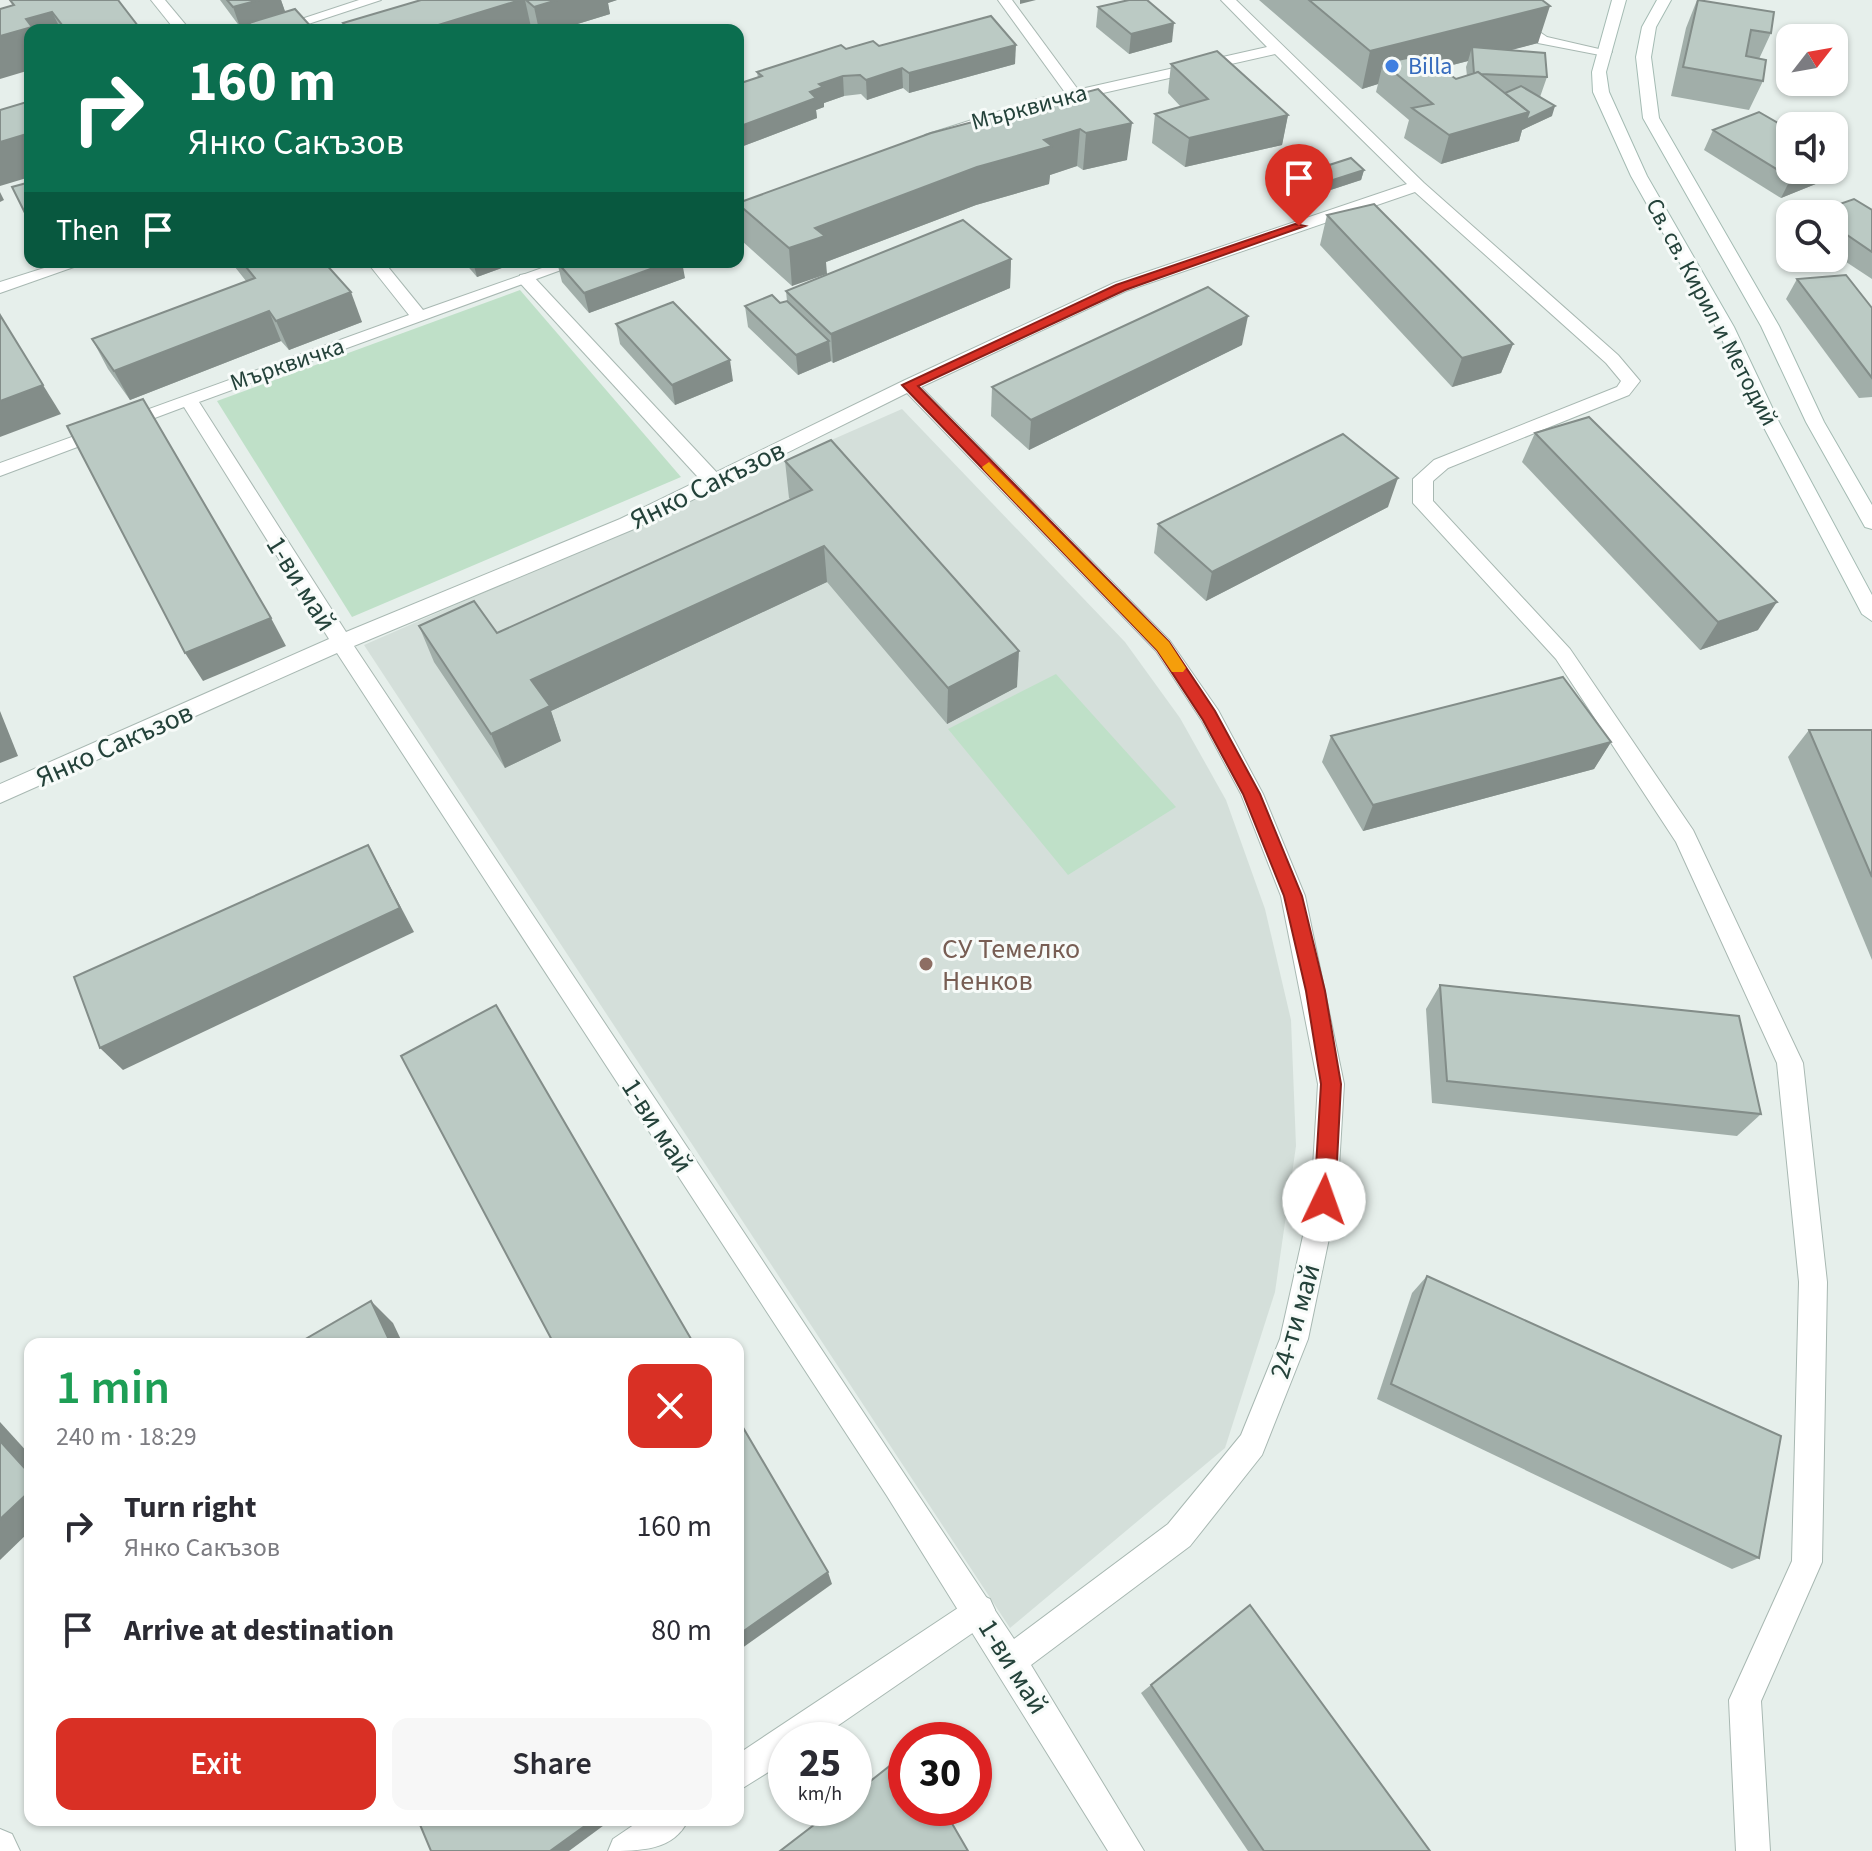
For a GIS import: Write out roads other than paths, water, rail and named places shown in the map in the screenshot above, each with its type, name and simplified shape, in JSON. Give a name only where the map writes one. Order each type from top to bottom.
[{"type":"street","points":[[158,0],[178,24]]},
{"type":"street","points":[[295,24],[374,0]]},
{"type":"street","points":[[1005,0],[1074,95]]},
{"type":"street","points":[[1228,0],[1281,48],[1418,186],[1612,359],[1631,381],[1623,391],[1441,464],[1423,479],[1423,503],[1563,654],[1685,837],[1790,1063],[1813,1282],[1807,1562],[1745,1700],[1753,1851]]},
{"type":"street","name":"Св. св. Кирил и Методий","points":[[1619,0],[1599,72],[1601,92],[1639,176],[1725,327],[1770,422],[1872,614]]},
{"type":"street","name":"Св. св. Кирил и Методий","points":[[1664,0],[1656,10],[1643,52],[1645,92],[1651,118],[1770,326],[1815,422],[1872,522]]},
{"type":"street","points":[[1490,2],[1543,40],[1605,52]]},
{"type":"street","name":"Мърквичка","points":[[911,143],[983,117],[1281,48]]},
{"type":"street","name":"Янко Сакъзов","points":[[0,794],[340,643],[627,524],[909,385],[1120,287],[1418,186]]},
{"type":"street","points":[[0,288],[62,268]]},
{"type":"street","points":[[380,268],[420,317]]},
{"type":"street","name":"Мърквичка","points":[[0,470],[188,399],[558,268]]},
{"type":"street","points":[[526,279],[714,482]]},
{"type":"street","name":"24-ти май","points":[[909,385],[1163,646],[1210,716],[1252,794],[1293,896],[1315,991],[1331,1084],[1324,1200],[1301,1308],[1294,1339],[1252,1445],[1179,1535],[1012,1660]]},
{"type":"street","name":"1-ви май","points":[[188,399],[340,643],[1012,1660],[1127,1851]]},
{"type":"street","points":[[815,1722],[979,1610]]},
{"type":"street","points":[[744,1770],[768,1754]]},
{"type":"street","points":[[625,1851],[662,1826]]},
{"type":"place","name":"Billa","points":[[1392,66]]},
{"type":"place","name":"СУ Темелко Ненков","points":[[926,964]]}]
